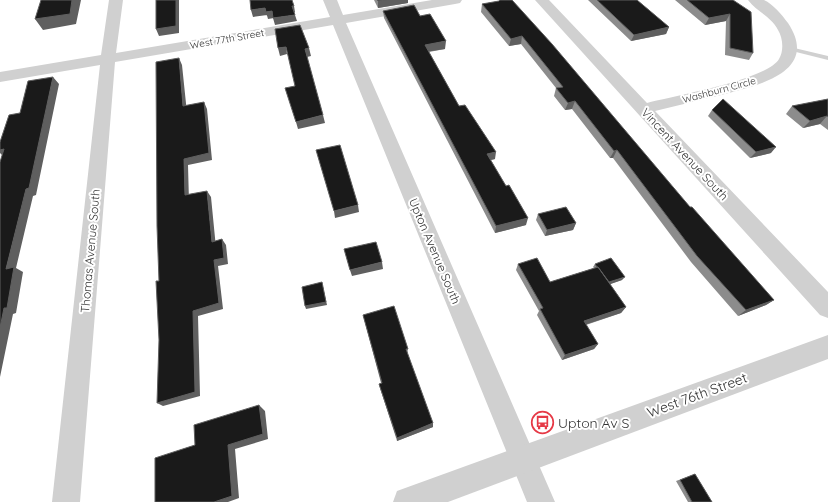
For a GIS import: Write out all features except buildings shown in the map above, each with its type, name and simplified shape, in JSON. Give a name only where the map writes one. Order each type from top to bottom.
[{"type":"street","name":"Thomas Avenue South","points":[[66,502],[108,59],[116,0]]},
{"type":"street","name":"Upton Avenue South","points":[[330,0],[541,502]]},
{"type":"street","name":"West 77th Street","points":[[0,77],[455,0]]},
{"type":"street","name":"Vincent Avenue South","points":[[542,0],[828,308]]},
{"type":"street","points":[[755,0],[777,17],[786,32],[790,49]]},
{"type":"street","name":"Washburn Circle","points":[[643,109],[755,81],[775,72],[786,61],[790,49]]},
{"type":"street","name":"West 76th Street","points":[[408,502],[828,347]]},
{"type":"lane","points":[[790,49],[828,58]]},
{"type":"place","name":"Upton Av S","points":[[543,423]]}]
